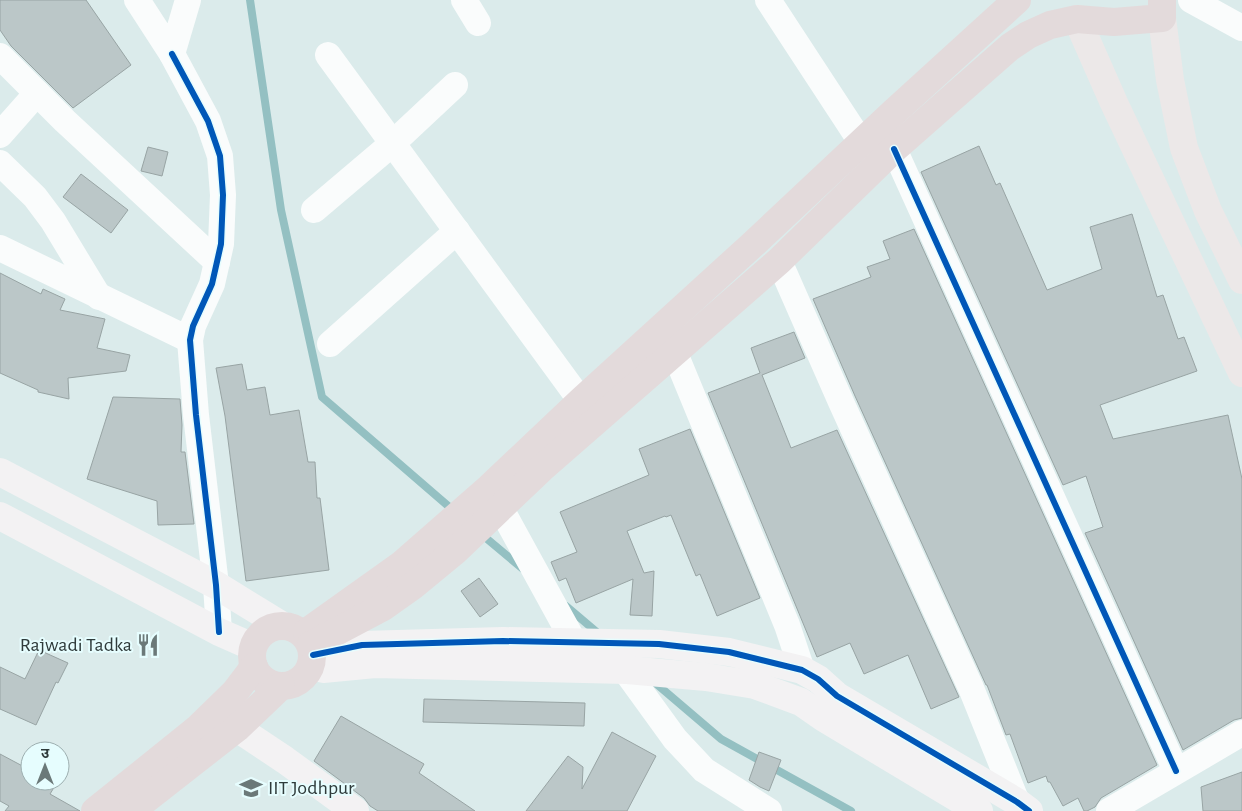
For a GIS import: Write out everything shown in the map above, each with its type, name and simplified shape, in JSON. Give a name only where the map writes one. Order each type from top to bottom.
[{"type":"highway","points":[[253,657],[260,676],[270,683],[281,686],[292,684],[302,679],[303,646],[489,488],[1012,2]]},
{"type":"highway","points":[[303,646],[352,624],[383,607],[414,585],[454,552],[500,507],[674,351],[779,261],[894,149],[1010,47],[1076,9],[1114,22],[1162,9]]},
{"type":"highway","points":[[95,811],[197,729],[235,692],[253,657],[258,636],[268,628],[303,646]]},
{"type":"highway","points":[[131,811],[238,728],[281,686]]},
{"type":"main road","points":[[1076,9],[1114,103],[1242,373]]},
{"type":"main road","points":[[1162,9],[1170,80],[1184,148],[1208,211],[1242,280]]},
{"type":"street","points":[[138,0],[172,54],[208,121],[220,156],[223,195],[221,244],[215,273],[192,333],[202,477],[216,585],[219,632]]},
{"type":"street","points":[[172,54],[188,0]]},
{"type":"street","points":[[464,0],[478,23]]},
{"type":"street","points":[[768,0],[861,142]]},
{"type":"street","points":[[1191,0],[1242,28]]},
{"type":"street","points":[[328,55],[581,401]]},
{"type":"street","points":[[0,56],[33,97],[65,121],[215,273]]},
{"type":"street","points":[[314,210],[392,143],[455,85]]},
{"type":"street","points":[[0,135],[33,97]]},
{"type":"street","points":[[894,149],[1176,771]]},
{"type":"street","points":[[0,163],[35,197],[53,221],[99,297]]},
{"type":"street","points":[[330,344],[457,231]]},
{"type":"street","points":[[0,248],[99,297],[192,333]]},
{"type":"street","points":[[779,261],[1023,807]]},
{"type":"street","points":[[674,351],[787,625],[802,670]]},
{"type":"street","points":[[0,472],[216,585],[303,646],[375,664],[626,670],[706,677],[755,685],[801,702],[824,718],[979,811]]},
{"type":"street","points":[[500,507],[584,642]]},
{"type":"street","points":[[0,516],[219,632],[253,657]]},
{"type":"street","points":[[303,646],[503,641],[584,642],[659,644],[729,652],[802,670],[818,679],[838,696],[1023,807]]},
{"type":"street","points":[[626,670],[675,739],[704,770],[769,811]]},
{"type":"street","points":[[238,728],[355,811]]},
{"type":"street","points":[[1109,811],[1242,733]]},
{"type":"building","points":[[0,0],[86,0],[131,65],[73,108],[11,46],[0,30]]},
{"type":"building","points":[[979,146],[996,185],[1000,183],[1047,290],[1102,269],[1090,227],[1132,214],[1157,297],[1163,295],[1178,339],[1184,337],[1197,371],[1100,405],[1113,439],[1228,415],[1242,479],[1242,718],[1234,720],[1183,750],[1085,533],[1103,527],[1086,476],[1063,485],[921,172]]},
{"type":"building","points":[[148,147],[168,152],[162,176],[141,171]]},
{"type":"building","points":[[81,174],[128,210],[111,233],[63,197]]},
{"type":"building","points":[[914,229],[1157,765],[1101,798],[1095,807],[1087,811],[1084,811],[1078,798],[1063,806],[1046,776],[1028,783],[1010,734],[1006,735],[987,685],[855,396],[813,299],[871,277],[867,267],[890,259],[883,241]]},
{"type":"building","points":[[0,273],[41,294],[43,289],[65,299],[60,310],[105,319],[97,348],[130,355],[126,371],[68,378],[69,399],[38,392],[38,390],[0,373]]},
{"type":"building","points":[[794,332],[805,358],[762,375],[791,448],[837,430],[959,697],[931,709],[908,655],[864,674],[850,643],[817,657],[708,393],[760,373],[751,348]]},
{"type":"building","points":[[242,364],[247,390],[265,387],[270,415],[299,410],[308,462],[315,462],[317,498],[320,498],[329,570],[246,581],[225,416],[216,368]]},
{"type":"building","points":[[113,397],[180,399],[182,425],[181,452],[185,452],[194,524],[158,525],[157,501],[87,479]]},
{"type":"building","points":[[690,429],[760,598],[717,616],[700,574],[696,576],[671,515],[627,531],[644,573],[654,571],[652,616],[630,615],[633,579],[576,603],[566,578],[559,581],[551,562],[577,552],[560,512],[649,475],[639,449]]},
{"type":"building","points":[[479,578],[498,604],[480,617],[461,591]]},
{"type":"building","points":[[39,650],[68,663],[58,683],[56,682],[36,725],[0,709],[0,667],[25,679]]},
{"type":"building","points":[[424,699],[585,703],[584,726],[423,722]]},
{"type":"building","points":[[341,716],[424,764],[419,773],[475,811],[378,811],[370,806],[364,798],[314,761]]},
{"type":"building","points":[[612,732],[656,756],[627,811],[526,811],[568,756],[583,767],[582,789]]},
{"type":"building","points":[[759,752],[781,760],[769,791],[749,780]]},
{"type":"building","points":[[0,754],[20,765],[20,791],[52,791],[50,794],[80,811],[5,811],[9,806],[0,801]]},
{"type":"building","points":[[1242,772],[1242,811],[1203,811],[1201,787]]},
{"type":"waterway","points":[[250,0],[281,210],[322,397],[454,511]]},
{"type":"waterway","points":[[480,533],[523,569]]},
{"type":"waterway","points":[[566,606],[599,634]]},
{"type":"waterway","points":[[653,681],[721,739],[851,811]]},
{"type":"cycle path","points":[[172,54],[208,121],[220,156],[223,195],[221,244],[212,284],[193,326],[190,340],[196,415],[216,585],[219,632]]},
{"type":"cycle path","points":[[894,149],[1176,771]]},
{"type":"cycle path","points":[[313,655],[362,645],[503,641],[659,644],[729,652],[802,670],[818,679],[837,696],[1017,802],[1029,811]]},
{"type":"place","name":"Rajwadi Tadka","points":[[148,645]]},
{"type":"place","name":"IIT Jodhpur","points":[[251,788]]}]
